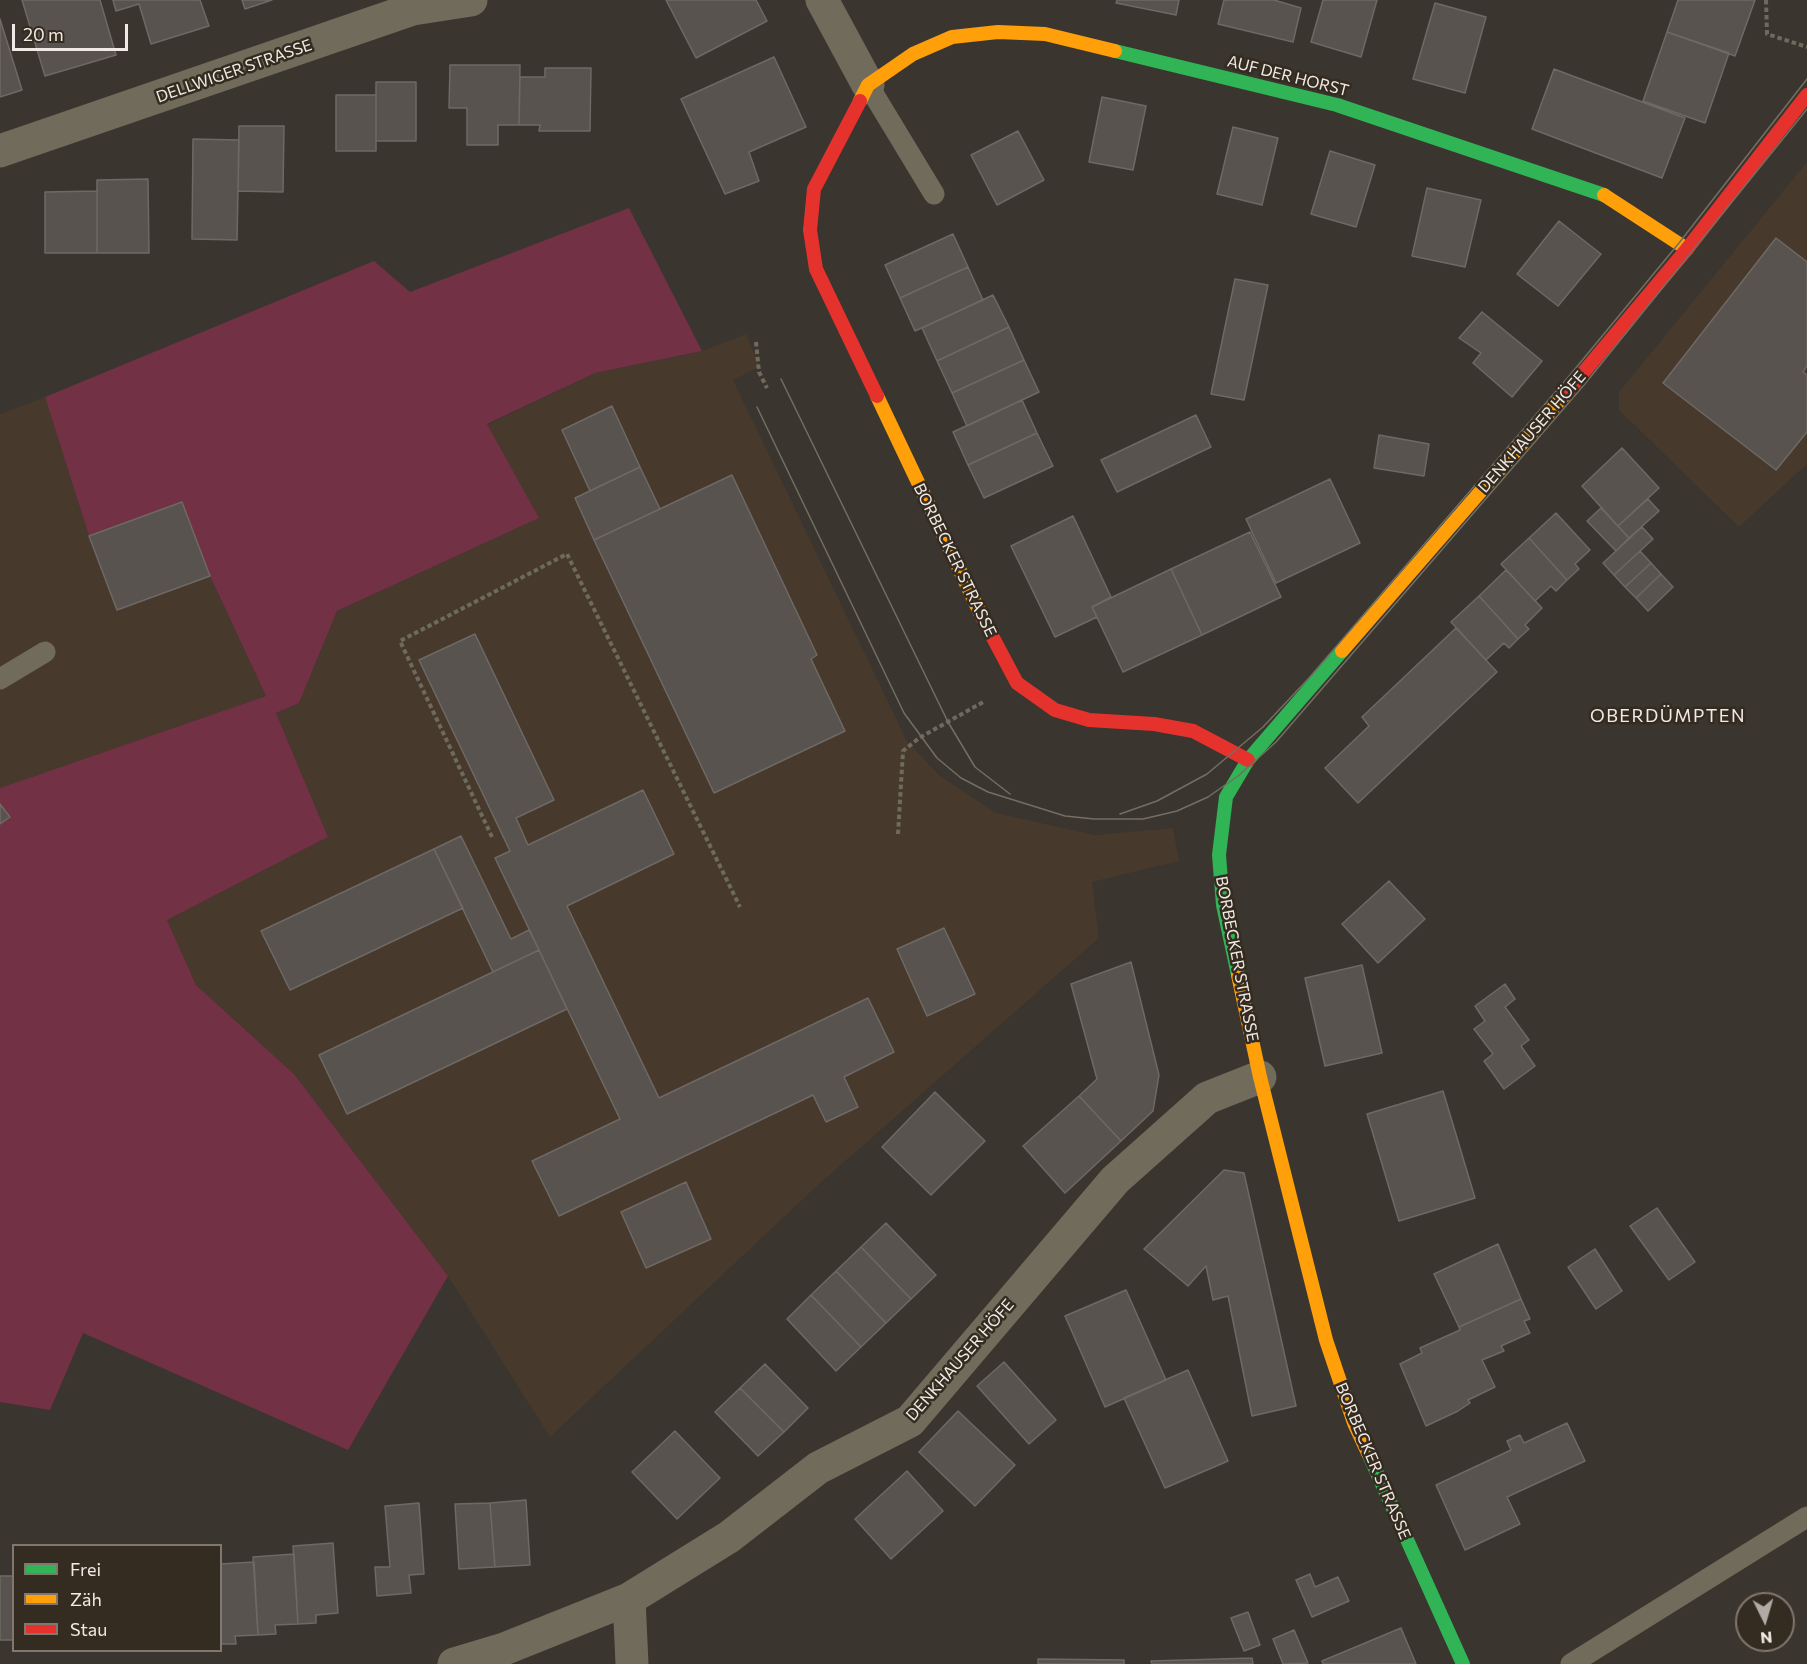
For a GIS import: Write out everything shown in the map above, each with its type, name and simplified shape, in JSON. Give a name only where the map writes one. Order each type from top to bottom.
[{"type":"street","name":"DELLWIGER STRASSE","points":[[0,151],[413,9],[471,0]]},
{"type":"street","points":[[822,0],[868,86]]},
{"type":"street","name":"AUF DER HORST","points":[[868,86],[913,54],[952,37],[998,32],[1045,34],[1337,105],[1591,189],[1602,193],[1687,249]]},
{"type":"street","name":"BORBECKER STRASSE","points":[[868,86],[814,189],[810,230],[816,269],[1003,661],[1017,683],[1054,710],[1089,720],[1154,724],[1193,731],[1248,760],[1226,797],[1219,855],[1223,905],[1260,1077],[1326,1340],[1350,1413],[1463,1664]]},
{"type":"street","name":"DENKHAUSER HÖFE","points":[[1248,760],[1687,249],[1807,95]]},
{"type":"street","name":"DENKHAUSER HÖFE","points":[[454,1664],[504,1649],[629,1599],[729,1537],[818,1468],[910,1421],[1116,1180],[1208,1098],[1260,1077]]},
{"type":"street","points":[[629,1599],[632,1664]]},
{"type":"lane","points":[[868,86],[934,194]]},
{"type":"lane","points":[[0,679],[45,652]]},
{"type":"lane","points":[[1570,1664],[1807,1517]]},
{"type":"path","points":[[1766,0],[1767,34],[1807,47]]},
{"type":"path","points":[[756,342],[759,372],[767,388]]},
{"type":"path","points":[[492,837],[400,641],[567,554],[740,907]]},
{"type":"path","points":[[897,834],[903,752],[919,738],[1017,683]]},
{"type":"shaded area","points":[[1807,162],[1807,464],[1739,527],[1619,410],[1619,392]]},
{"type":"shaded area","points":[[629,208],[702,351],[595,373],[487,424],[539,518],[337,611],[299,703],[276,713],[328,837],[167,920],[196,985],[294,1074],[448,1276],[348,1450],[83,1333],[50,1410],[0,1402],[0,788],[266,696],[210,576],[182,502],[89,536],[45,397],[374,261],[410,292]]},
{"type":"shaded area","points":[[746,334],[760,367],[733,380],[907,741],[940,776],[996,813],[1095,835],[1173,828],[1179,861],[1092,882],[1099,938],[818,1185],[550,1437],[448,1276],[294,1074],[196,985],[167,920],[328,837],[276,713],[299,703],[337,611],[539,518],[487,425],[595,373],[702,351]]},
{"type":"shaded area","points":[[45,397],[89,536],[182,502],[210,576],[266,696],[0,788],[0,414]]},
{"type":"building","points":[[22,0],[100,0],[116,55],[45,76]]},
{"type":"building","points":[[113,0],[200,0],[209,26],[151,44],[139,4],[116,11]]},
{"type":"building","points":[[242,0],[272,0],[245,9]]},
{"type":"building","points":[[666,0],[756,0],[767,21],[696,58]]},
{"type":"building","points":[[1117,0],[1179,0],[1176,15],[1116,3]]},
{"type":"building","points":[[1224,0],[1274,0],[1301,8],[1293,42],[1218,24]]},
{"type":"building","points":[[1323,0],[1377,0],[1361,57],[1311,42]]},
{"type":"building","points":[[1678,0],[1755,0],[1735,56],[1667,32]]},
{"type":"building","points":[[1435,3],[1486,17],[1465,93],[1413,79]]},
{"type":"building","points":[[0,19],[22,90],[0,97]]},
{"type":"building","points":[[1667,32],[1729,53],[1705,123],[1643,101]]},
{"type":"building","points":[[774,57],[806,127],[749,152],[759,181],[725,194],[681,99]]},
{"type":"building","points":[[450,65],[520,65],[519,125],[498,125],[498,145],[467,145],[467,108],[449,108]]},
{"type":"building","points":[[545,68],[591,68],[590,131],[539,131],[540,125],[519,125],[520,77],[545,77]]},
{"type":"building","points":[[1554,69],[1685,118],[1662,178],[1532,129]]},
{"type":"building","points":[[376,82],[416,82],[416,141],[376,141]]},
{"type":"building","points":[[336,95],[376,95],[376,151],[336,151]]},
{"type":"building","points":[[1102,97],[1146,106],[1133,170],[1089,162]]},
{"type":"building","points":[[239,126],[284,126],[283,192],[238,191]]},
{"type":"building","points":[[1233,127],[1278,138],[1262,205],[1217,194]]},
{"type":"building","points":[[1018,131],[1044,180],[997,205],[971,155]]},
{"type":"building","points":[[193,139],[239,140],[237,240],[192,239]]},
{"type":"building","points":[[1330,151],[1375,165],[1356,227],[1311,214]]},
{"type":"building","points":[[148,179],[149,253],[97,253],[97,180]]},
{"type":"building","points":[[1427,188],[1481,200],[1465,267],[1412,256]]},
{"type":"building","points":[[97,191],[97,253],[45,253],[45,192]]},
{"type":"building","points":[[1559,221],[1601,254],[1558,306],[1517,274]]},
{"type":"building","points":[[953,234],[968,267],[900,298],[885,265]]},
{"type":"building","points":[[1776,238],[1807,262],[1807,366],[1803,372],[1807,375],[1807,432],[1776,470],[1663,383]]},
{"type":"building","points":[[968,267],[983,300],[915,331],[900,298]]},
{"type":"building","points":[[1235,279],[1268,285],[1244,400],[1211,394]]},
{"type":"building","points":[[993,295],[1009,327],[937,361],[922,328]]},
{"type":"building","points":[[1482,312],[1542,361],[1512,397],[1473,363],[1481,353],[1459,338]]},
{"type":"building","points":[[1009,327],[1024,360],[952,393],[937,361]]},
{"type":"building","points":[[1024,360],[1039,392],[967,426],[952,393]]},
{"type":"building","points":[[1022,400],[1037,433],[968,465],[953,432]]},
{"type":"building","points":[[612,406],[640,467],[590,491],[562,430]]},
{"type":"building","points":[[1196,415],[1211,447],[1117,492],[1101,460]]},
{"type":"building","points":[[1037,433],[1053,466],[984,498],[968,465]]},
{"type":"building","points":[[1379,435],[1429,444],[1424,476],[1374,468]]},
{"type":"building","points":[[1622,448],[1659,488],[1618,526],[1582,486]]},
{"type":"building","points":[[640,467],[660,509],[594,540],[575,498]]},
{"type":"building","points":[[732,475],[817,655],[811,659],[845,731],[714,793],[594,540]]},
{"type":"building","points":[[1330,479],[1360,543],[1276,583],[1246,519]]},
{"type":"building","points":[[1648,499],[1659,511],[1629,538],[1618,526]]},
{"type":"building","points":[[182,502],[210,576],[117,610],[89,536]]},
{"type":"building","points":[[1601,508],[1629,538],[1616,551],[1587,521]]},
{"type":"building","points":[[1556,513],[1590,550],[1575,564],[1579,569],[1567,580],[1529,538]]},
{"type":"building","points":[[1073,516],[1111,597],[1092,607],[1097,617],[1055,637],[1011,546]]},
{"type":"building","points":[[1642,527],[1653,539],[1614,575],[1603,563]]},
{"type":"building","points":[[1250,532],[1281,597],[1202,635],[1171,569]]},
{"type":"building","points":[[1529,538],[1567,580],[1556,591],[1551,586],[1535,601],[1501,564]]},
{"type":"building","points":[[1640,551],[1651,563],[1625,587],[1614,575]]},
{"type":"building","points":[[1651,563],[1661,574],[1636,598],[1625,587]]},
{"type":"building","points":[[1171,569],[1202,635],[1123,672],[1092,607]]},
{"type":"building","points":[[1506,570],[1542,608],[1525,625],[1529,629],[1518,639],[1479,596]]},
{"type":"building","points":[[1661,574],[1673,587],[1648,611],[1636,598]]},
{"type":"building","points":[[1479,596],[1518,639],[1509,648],[1504,643],[1486,660],[1451,622]]},
{"type":"building","points":[[1456,628],[1497,672],[1358,803],[1325,768],[1369,726],[1362,717]]},
{"type":"building","points":[[475,634],[554,800],[516,818],[528,845],[643,790],[674,854],[567,906],[659,1098],[868,998],[894,1052],[844,1077],[858,1107],[826,1122],[813,1095],[559,1216],[532,1161],[620,1119],[495,858],[510,851],[419,660]]},
{"type":"building","points":[[0,804],[10,817],[0,824]]},
{"type":"building","points":[[461,836],[511,939],[529,930],[539,950],[493,972],[434,849]]},
{"type":"building","points":[[434,849],[463,908],[290,990],[261,931]]},
{"type":"building","points":[[1389,881],[1425,919],[1378,963],[1342,924]]},
{"type":"building","points":[[944,928],[975,994],[927,1016],[897,949]]},
{"type":"building","points":[[539,950],[567,1009],[347,1114],[319,1055]]},
{"type":"building","points":[[1131,962],[1159,1075],[1153,1111],[1121,1141],[1079,1096],[1097,1079],[1071,984]]},
{"type":"building","points":[[1362,965],[1382,1053],[1325,1066],[1305,978]]},
{"type":"building","points":[[1505,984],[1515,999],[1505,1007],[1529,1040],[1521,1046],[1535,1066],[1504,1089],[1484,1061],[1493,1054],[1474,1029],[1485,1021],[1475,1006]]},
{"type":"building","points":[[1443,1091],[1475,1198],[1399,1221],[1367,1114]]},
{"type":"building","points":[[935,1092],[985,1141],[931,1195],[882,1147]]},
{"type":"building","points":[[1079,1096],[1121,1141],[1065,1193],[1023,1146]]},
{"type":"building","points":[[1224,1170],[1244,1173],[1296,1406],[1252,1416],[1228,1296],[1213,1300],[1206,1266],[1188,1286],[1144,1249]]},
{"type":"building","points":[[686,1182],[711,1239],[646,1268],[621,1212]]},
{"type":"building","points":[[1657,1208],[1695,1262],[1669,1280],[1630,1226]]},
{"type":"building","points":[[886,1223],[936,1275],[911,1299],[861,1247]]},
{"type":"building","points":[[1498,1244],[1521,1299],[1459,1327],[1434,1274]]},
{"type":"building","points":[[861,1247],[911,1299],[886,1323],[836,1271]]},
{"type":"building","points":[[1595,1249],[1622,1291],[1596,1309],[1568,1267]]},
{"type":"building","points":[[836,1271],[886,1323],[861,1347],[811,1295]]},
{"type":"building","points":[[1126,1290],[1166,1380],[1105,1407],[1065,1316]]},
{"type":"building","points":[[811,1295],[861,1347],[836,1371],[787,1319]]},
{"type":"building","points":[[1521,1299],[1530,1319],[1524,1321],[1530,1333],[1501,1346],[1504,1351],[1482,1360],[1495,1387],[1468,1400],[1470,1403],[1458,1411],[1426,1426],[1400,1364],[1422,1353],[1420,1348],[1460,1330],[1459,1327]]},
{"type":"building","points":[[1004,1362],[1056,1420],[1029,1444],[977,1386]]},
{"type":"building","points":[[765,1364],[808,1408],[784,1432],[740,1388]]},
{"type":"building","points":[[1188,1370],[1228,1461],[1165,1488],[1124,1398]]},
{"type":"building","points":[[740,1388],[784,1432],[758,1456],[715,1412]]},
{"type":"building","points":[[958,1411],[1015,1465],[975,1506],[919,1452]]},
{"type":"building","points":[[1567,1423],[1585,1461],[1507,1497],[1520,1524],[1465,1550],[1436,1485],[1511,1450],[1507,1441],[1520,1435],[1524,1443]]},
{"type":"building","points":[[675,1431],[720,1478],[677,1519],[632,1472]]},
{"type":"building","points":[[907,1471],[943,1511],[891,1559],[855,1519]]},
{"type":"building","points":[[526,1500],[530,1565],[495,1567],[490,1503]]},
{"type":"building","points":[[419,1503],[424,1574],[409,1575],[411,1593],[377,1596],[375,1567],[390,1567],[385,1506]]},
{"type":"building","points":[[490,1503],[495,1567],[459,1569],[455,1504]]},
{"type":"building","points":[[333,1543],[338,1613],[316,1615],[316,1623],[298,1624],[293,1546]]},
{"type":"building","points":[[294,1554],[298,1624],[275,1625],[276,1634],[258,1635],[253,1557]]},
{"type":"building","points":[[254,1562],[258,1635],[235,1636],[236,1644],[222,1644],[222,1564]]},
{"type":"building","points":[[1310,1574],[1315,1587],[1338,1577],[1349,1601],[1312,1617],[1296,1580]]},
{"type":"building","points":[[0,1576],[12,1576],[12,1640],[0,1640]]},
{"type":"building","points":[[1248,1612],[1260,1645],[1244,1651],[1231,1618]]},
{"type":"building","points":[[1401,1628],[1416,1664],[1323,1664],[1322,1661]]},
{"type":"building","points":[[1294,1630],[1308,1663],[1283,1664],[1273,1639]]},
{"type":"building","points":[[1252,1658],[1253,1664],[1152,1664],[1151,1661]]},
{"type":"building","points":[[1038,1659],[1124,1660],[1124,1664],[1038,1664]]},
{"type":"tram line","points":[[1120,814],[1157,801],[1207,774],[1263,727],[1309,678],[1570,375],[1679,243],[1807,79]]},
{"type":"tram line","points":[[757,407],[904,713],[937,758],[961,778],[988,792],[1065,816],[1094,819],[1143,819],[1177,811],[1208,797],[1238,776],[1276,742],[1584,385],[1807,109]]},
{"type":"tram line","points":[[781,379],[948,722],[975,767],[1010,794]]},
{"type":"traffic: fast","points":[[1115,51],[1337,105],[1604,195]]},
{"type":"traffic: fast","points":[[1238,975],[1223,905],[1219,855],[1226,797],[1248,760],[1342,651]]},
{"type":"traffic: fast","points":[[1368,1453],[1463,1664]]},
{"type":"traffic: slow","points":[[860,101],[868,85],[913,54],[952,37],[998,32],[1045,34],[1115,51]]},
{"type":"traffic: slow","points":[[1604,195],[1687,249]]},
{"type":"traffic: slow","points":[[1342,651],[1567,392]]},
{"type":"traffic: slow","points":[[877,396],[981,615]]},
{"type":"traffic: slow","points":[[1238,975],[1260,1077],[1326,1340],[1354,1423],[1368,1453]]},
{"type":"traffic: jam","points":[[1567,392],[1687,249],[1807,95]]},
{"type":"traffic: jam","points":[[860,101],[814,189],[810,230],[816,269],[877,396]]},
{"type":"traffic: jam","points":[[981,615],[1017,683],[1055,710],[1089,720],[1154,724],[1193,731],[1248,760]]},
{"type":"district","name":"OBERDÜMPTEN","points":[[1668,716]]}]
